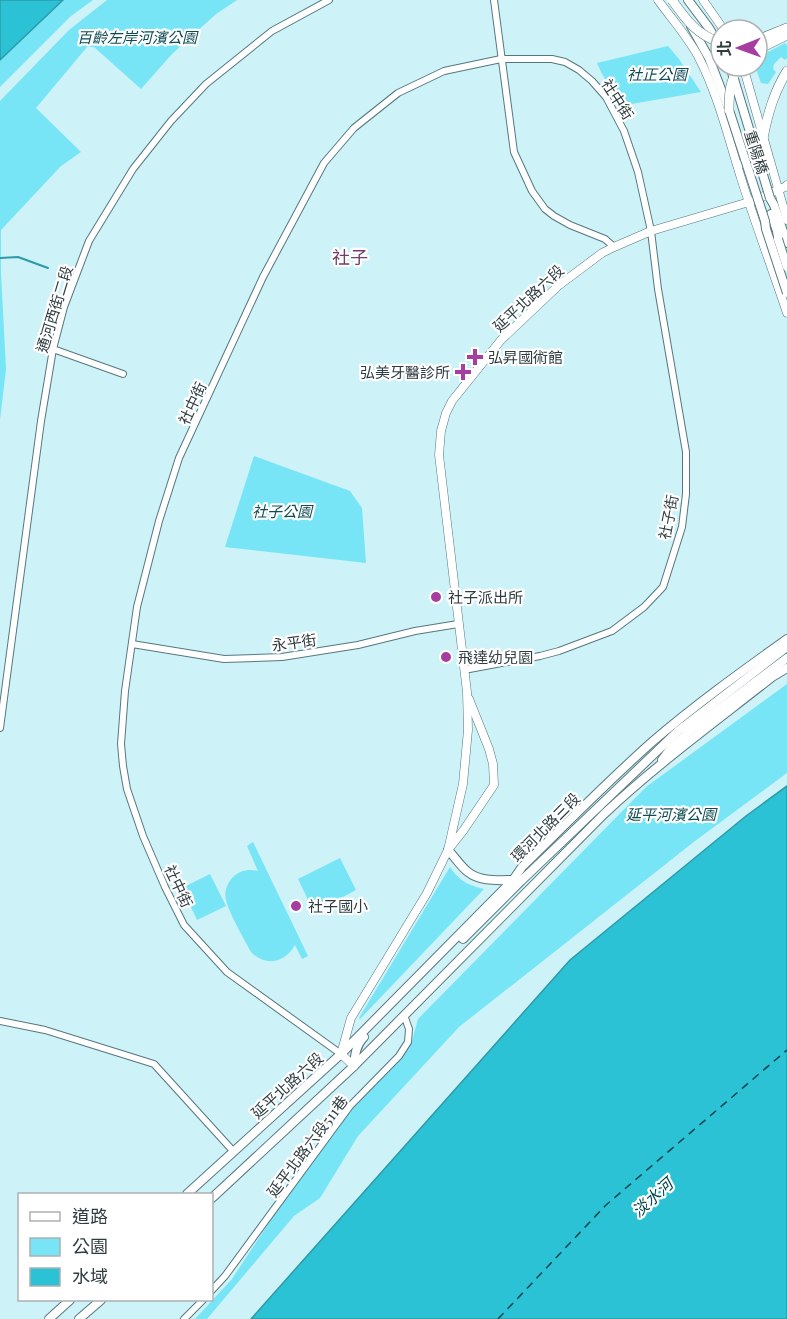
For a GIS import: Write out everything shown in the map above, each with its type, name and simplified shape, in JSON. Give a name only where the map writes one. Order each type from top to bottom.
[{"type":"main road","points":[[672,0],[690,25],[709,39]]},
{"type":"main road","points":[[688,0],[709,28]]},
{"type":"main road","name":"重陽橋","points":[[690,25],[709,58],[729,110],[787,293]]},
{"type":"main road","points":[[769,35],[787,28]]},
{"type":"main road","points":[[769,44],[787,35]]},
{"type":"main road","points":[[763,138],[771,103],[787,71]]},
{"type":"main road","points":[[729,110],[732,78]]},
{"type":"main road","name":"重陽橋","points":[[734,78],[770,198],[787,243]]},
{"type":"main road","points":[[770,198],[770,207],[787,267]]},
{"type":"main road","points":[[765,220],[778,239]]},
{"type":"main road","name":"環河北路三段","points":[[341,1054],[600,790],[702,701],[787,639]]},
{"type":"main road","points":[[354,1066],[355,1051],[360,1040],[520,881],[678,731],[787,648]]},
{"type":"main road","points":[[772,677],[787,660]]},
{"type":"main road","points":[[658,766],[671,748],[690,730],[787,660]]},
{"type":"main road","points":[[354,1066],[604,814],[658,766],[772,677],[787,668]]},
{"type":"main road","points":[[448,850],[468,872],[475,876],[484,879],[513,880]]},
{"type":"main road","name":"延平北路六段","points":[[188,1193],[341,1054]]},
{"type":"main road","name":"延平北路六段","points":[[213,1197],[354,1066]]},
{"type":"main road","points":[[49,1319],[68,1301]]},
{"type":"main road","points":[[79,1319],[99,1301]]},
{"type":"street","name":"通河西街二段","points":[[0,728],[41,421],[53,349],[64,307],[89,241],[133,169],[171,121],[211,79],[272,31],[329,0]]},
{"type":"street","points":[[494,0],[514,152],[532,191],[544,209],[554,216],[570,225],[605,238],[614,247]]},
{"type":"street","points":[[658,0],[686,37],[704,69],[787,313]]},
{"type":"street","points":[[704,0],[716,18]]},
{"type":"street","name":"社中街","points":[[341,1054],[227,972],[184,925],[143,836],[127,789],[121,744],[125,691],[137,607],[159,521],[179,458],[263,277],[324,163],[354,128],[398,93],[444,71],[501,59],[552,59],[565,62],[592,81],[616,113],[638,172],[651,231]]},
{"type":"street","points":[[745,78],[768,155],[784,187],[787,220]]},
{"type":"street","points":[[737,165],[768,155]]},
{"type":"street","name":"延平北路六段","points":[[448,850],[463,784],[468,730],[464,670],[439,455],[441,432],[452,401],[501,340],[558,286],[602,253],[651,231],[749,201],[784,187]]},
{"type":"street","name":"社子街","points":[[464,670],[540,656],[612,632],[644,607],[663,587],[682,527],[687,472],[686,452],[658,289],[651,231]]},
{"type":"street","points":[[768,255],[787,249]]},
{"type":"street","points":[[53,349],[123,374]]},
{"type":"street","name":"永平街","points":[[132,644],[224,659],[282,657],[358,645],[415,631],[458,624]]},
{"type":"street","name":"延平北路六段","points":[[341,1054],[351,1018],[427,893],[448,850],[494,785],[493,764],[489,749],[466,692]]},
{"type":"street","name":"延平北路六段511巷","points":[[213,1289],[350,1106],[399,1056],[408,1042],[409,1029],[404,1015]]},
{"type":"street","points":[[0,1021],[45,1030],[154,1064],[234,1152]]},
{"type":"street","points":[[341,1054],[354,1066]]},
{"type":"street","points":[[184,1319],[201,1301]]},
{"type":"green space","points":[[63,0],[93,0],[71,16],[0,87],[0,60]]},
{"type":"green space","name":"百齡左岸河濱公園","points":[[107,0],[237,0],[216,14],[172,54],[141,89],[94,47],[87,47],[36,108],[81,152],[61,166],[1,230],[6,369],[0,420],[0,101],[69,30]]},
{"type":"green space","points":[[785,43],[787,46],[787,58],[785,60],[781,57],[774,64],[773,69],[776,72],[768,84],[761,83],[759,78],[769,78],[769,52]]},
{"type":"green space","name":"社正公園","points":[[668,46],[701,92],[620,106],[597,63]]},
{"type":"green space","name":"社子公園","points":[[254,456],[350,491],[362,508],[366,563],[225,547]]},
{"type":"green space","name":"延平河濱公園","points":[[787,684],[787,773],[695,841],[459,1027],[358,1136],[320,1198],[294,1216],[207,1319],[195,1319],[232,1279],[334,1124],[412,1041],[418,1019],[646,787]]},
{"type":"green space","points":[[253,842],[308,956],[302,959],[295,945],[286,956],[274,961],[256,957],[251,952],[230,912],[225,894],[230,880],[241,872],[258,871],[247,846]]},
{"type":"green space","points":[[340,858],[356,890],[314,912],[298,879]]},
{"type":"green space","points":[[450,867],[464,882],[484,889],[360,1019],[359,1018]]},
{"type":"green space","points":[[210,874],[226,906],[197,920],[182,888]]},
{"type":"water","points":[[0,0],[63,0],[0,60]]},
{"type":"water","name":"淡水河","points":[[787,786],[787,1319],[251,1319],[570,960],[746,816]]},
{"type":"waterway","points":[[0,258],[18,257],[48,268]]},
{"type":"ferry route","points":[[498,1319],[606,1205],[787,1050]]},
{"type":"place","name":"弘昇國術館","points":[[475,357]]},
{"type":"place","name":"弘美牙醫診所","points":[[463,372]]},
{"type":"place","name":"社子派出所","points":[[436,597]]},
{"type":"place","name":"飛達幼兒園","points":[[446,657]]},
{"type":"place","name":"社子國小","points":[[296,906]]},
{"type":"district","name":"社子","points":[[350,257]]}]
